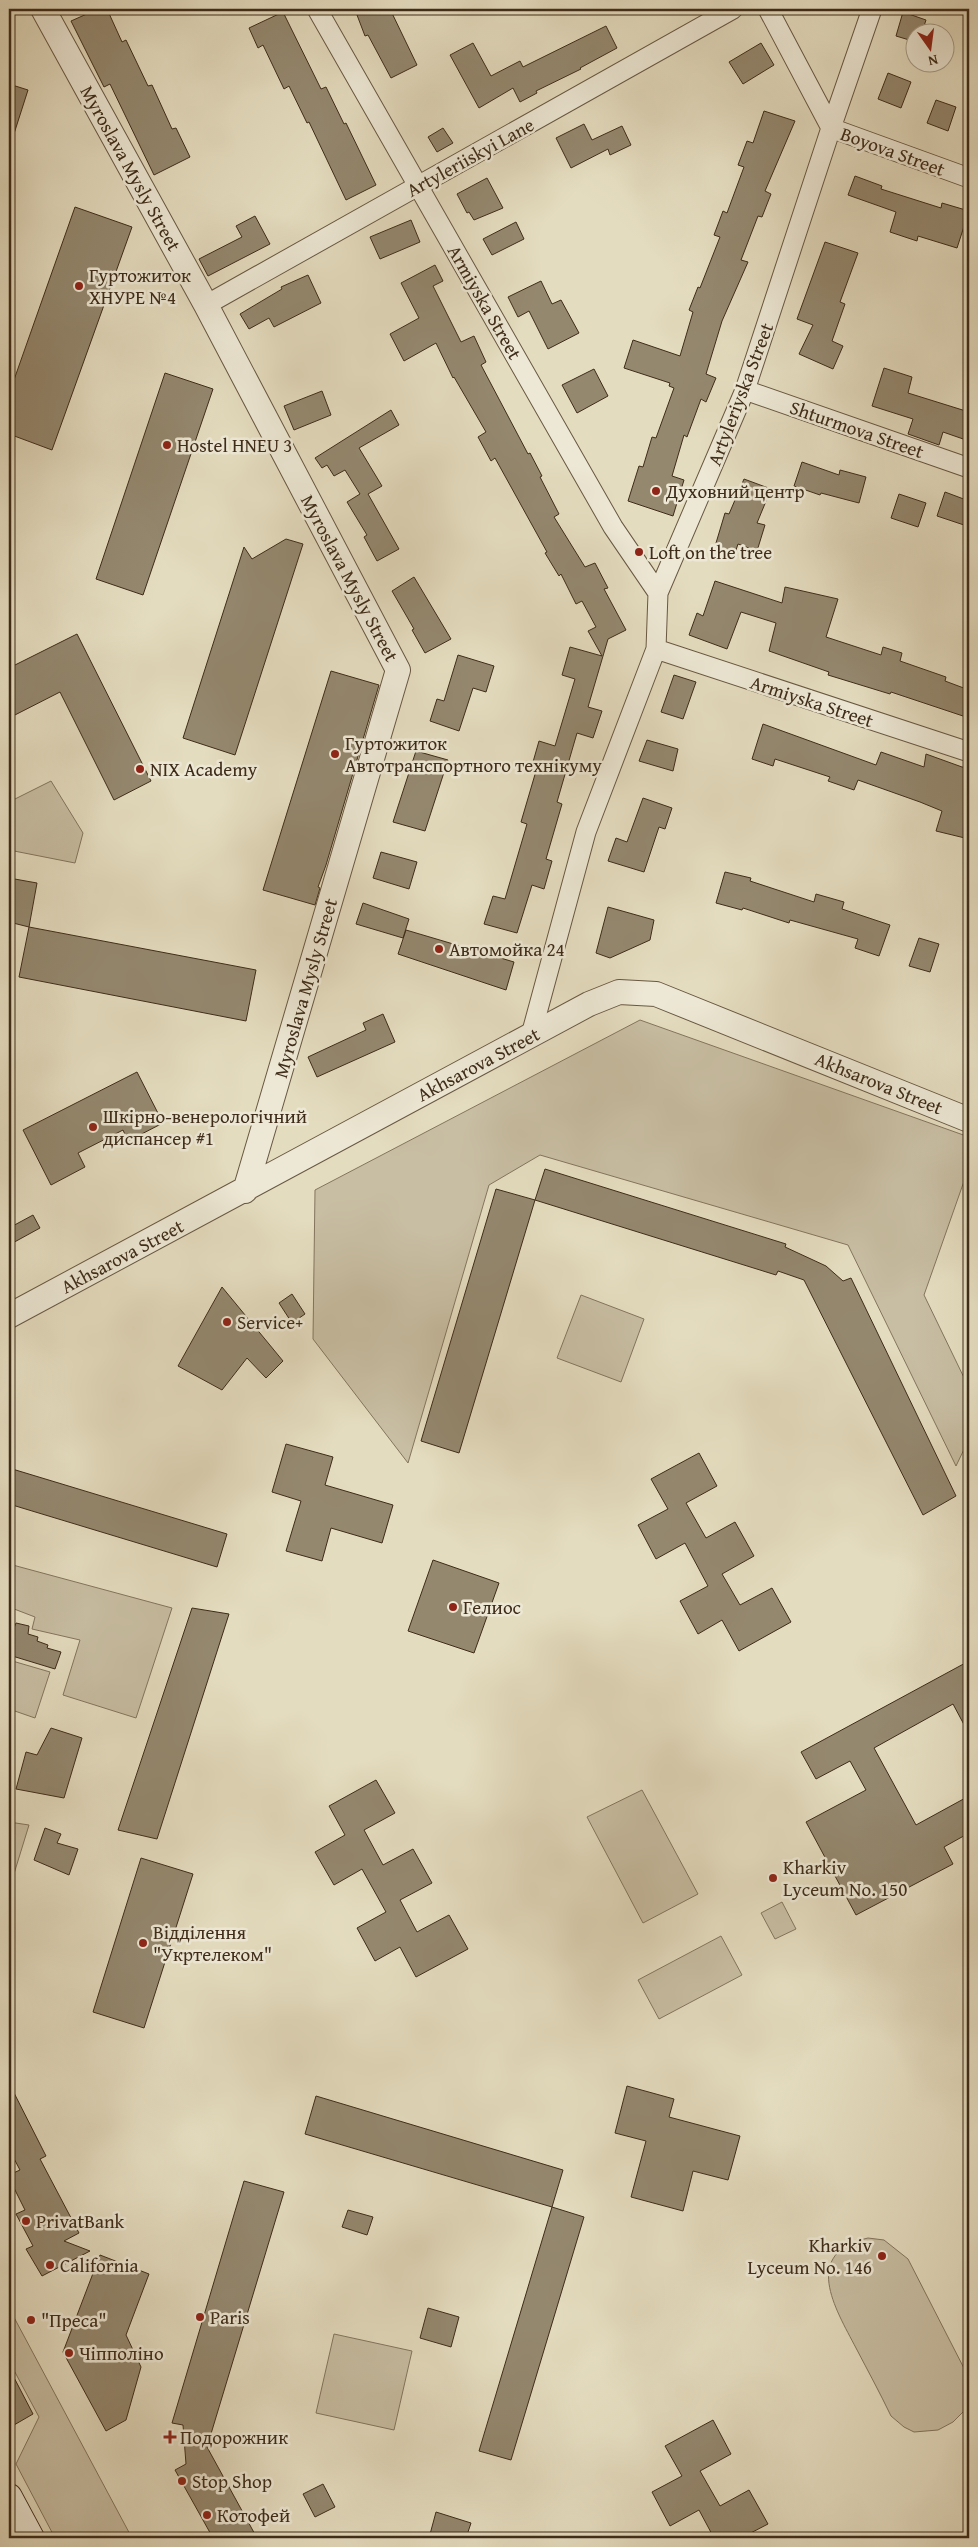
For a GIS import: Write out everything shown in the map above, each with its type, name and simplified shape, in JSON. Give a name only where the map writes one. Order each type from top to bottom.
[{"type":"main road","points":[[9,2497],[30,2538]]},
{"type":"street","name":"Myroslava Mysly Street","points":[[43,9],[206,305],[398,670],[245,1190]]},
{"type":"street","name":"Armiyska Street","points":[[317,9],[613,527],[658,593]]},
{"type":"street","name":"Artyleriiskyi Lane","points":[[206,305],[733,9]]},
{"type":"street","name":"Boyova Street","points":[[768,9],[831,128],[969,178]]},
{"type":"street","name":"Artyleriyska Street","points":[[531,1035],[586,832],[656,649],[658,593],[745,390],[872,9]]},
{"type":"street","name":"Shturmova Street","points":[[745,390],[969,468]]},
{"type":"street","name":"Armiyska Street","points":[[656,649],[969,752]]},
{"type":"street","name":"Akhsarova Street","points":[[9,1316],[589,1004],[619,992],[656,994],[969,1120]]},
{"type":"shaded area","points":[[51,781],[83,833],[75,863],[9,850],[9,802]]},
{"type":"shaded area","points":[[640,1020],[969,1137],[969,1167],[924,1295],[969,1388],[969,1439],[956,1466],[848,1245],[540,1155],[489,1185],[408,1463],[313,1339],[315,1190]]},
{"type":"shaded area","points":[[581,1295],[644,1319],[621,1382],[557,1358]]},
{"type":"shaded area","points":[[9,1564],[172,1608],[136,1718],[63,1695],[80,1640],[32,1629],[35,1617],[9,1607]]},
{"type":"shaded area","points":[[9,1660],[50,1672],[35,1718],[9,1709]]},
{"type":"shaded area","points":[[642,1790],[698,1894],[643,1923],[587,1817]]},
{"type":"shaded area","points":[[9,1822],[29,1825],[9,1890]]},
{"type":"shaded area","points":[[782,1902],[796,1929],[775,1939],[761,1913]]},
{"type":"shaded area","points":[[721,1936],[742,1975],[659,2019],[638,1980]]},
{"type":"shaded area","points":[[868,2238],[884,2240],[908,2259],[969,2378],[969,2400],[966,2409],[953,2422],[938,2430],[914,2432],[904,2427],[891,2416],[833,2300],[829,2284],[829,2269],[835,2256],[847,2245]]},
{"type":"shaded area","points":[[9,2308],[132,2538],[55,2538],[16,2464],[39,2417],[9,2361]]},
{"type":"shaded area","points":[[334,2334],[412,2351],[394,2430],[316,2413]]},
{"type":"building","points":[[98,9],[107,9],[122,42],[126,40],[148,86],[152,85],[172,129],[176,128],[190,157],[154,175],[110,84],[104,87],[71,21]]},
{"type":"building","points":[[373,9],[390,9],[417,65],[391,78],[368,35],[365,36],[357,15]]},
{"type":"building","points":[[283,12],[321,89],[326,87],[376,185],[346,200],[309,122],[307,123],[289,86],[284,89],[263,45],[258,48],[249,28]]},
{"type":"building","points":[[903,12],[926,20],[925,22],[906,22],[906,39],[896,36]]},
{"type":"building","points":[[606,26],[617,48],[581,69],[536,91],[537,93],[520,102],[513,88],[479,108],[450,55],[473,43],[491,76],[520,61],[523,67]]},
{"type":"building","points":[[761,43],[774,65],[743,84],[729,62]]},
{"type":"building","points":[[888,73],[911,82],[901,108],[878,99]]},
{"type":"building","points":[[9,84],[28,90],[12,140],[9,139]]},
{"type":"building","points":[[936,100],[956,107],[948,131],[927,123]]},
{"type":"building","points":[[764,111],[795,121],[765,191],[771,194],[762,217],[758,216],[741,260],[748,262],[722,321],[706,374],[716,378],[706,402],[701,399],[687,437],[684,435],[672,476],[684,480],[673,516],[628,501],[639,466],[643,467],[652,437],[656,438],[674,388],[669,386],[670,383],[624,368],[633,340],[680,356],[693,312],[689,310],[698,287],[700,288],[720,237],[714,235],[723,211],[727,213],[744,167],[738,165],[747,141],[753,143]]},
{"type":"building","points":[[584,124],[592,140],[622,126],[631,145],[610,155],[608,149],[571,168],[556,138]]},
{"type":"building","points":[[443,128],[453,143],[437,152],[428,137]]},
{"type":"building","points":[[855,176],[882,186],[881,189],[941,208],[942,203],[969,211],[957,248],[918,236],[917,241],[890,232],[896,212],[848,195]]},
{"type":"building","points":[[487,178],[503,208],[474,220],[469,212],[467,213],[457,194]]},
{"type":"building","name":"Гуртожиток ХНУРЕ №4","points":[[75,207],[132,227],[52,450],[9,434],[9,394]]},
{"type":"building","points":[[255,216],[270,244],[208,276],[199,259],[242,237],[236,226]]},
{"type":"building","points":[[411,220],[420,242],[380,259],[370,237]]},
{"type":"building","points":[[516,222],[524,239],[492,255],[483,239]]},
{"type":"building","points":[[825,242],[858,253],[840,302],[845,304],[832,341],[843,346],[833,369],[799,354],[813,325],[797,319]]},
{"type":"building","points":[[435,265],[443,281],[433,286],[461,342],[474,336],[486,362],[481,365],[528,454],[530,453],[559,514],[554,517],[585,567],[595,563],[608,588],[604,589],[626,630],[608,639],[588,707],[602,711],[593,738],[577,733],[557,802],[562,804],[546,859],[552,861],[544,889],[532,885],[517,933],[484,924],[493,896],[505,899],[527,824],[521,822],[536,771],[531,769],[539,741],[555,746],[575,679],[562,675],[570,647],[602,656],[588,631],[596,627],[582,601],[576,604],[561,574],[559,576],[545,553],[547,552],[495,458],[491,461],[478,437],[486,432],[453,378],[436,343],[404,361],[390,334],[419,318],[401,283]]},
{"type":"building","points":[[308,275],[321,303],[274,327],[269,318],[249,329],[240,314],[282,289],[281,287]]},
{"type":"building","points":[[541,281],[552,304],[561,300],[579,333],[548,349],[529,311],[518,317],[508,297]]},
{"type":"building","points":[[884,368],[912,377],[908,393],[969,412],[969,441],[943,432],[939,445],[908,434],[913,419],[872,406]]},
{"type":"building","points":[[594,369],[608,396],[577,413],[562,385]]},
{"type":"building","name":"Hostel HNEU 3","points":[[165,373],[213,389],[143,595],[96,579]]},
{"type":"building","points":[[322,391],[331,415],[294,430],[284,406]]},
{"type":"building","points":[[391,410],[399,425],[359,448],[382,486],[368,494],[399,549],[377,561],[364,537],[367,535],[347,502],[360,494],[345,470],[334,476],[327,465],[322,468],[315,458]]},
{"type":"building","points":[[802,462],[839,475],[840,470],[866,477],[859,503],[821,493],[820,495],[794,486]]},
{"type":"building","points":[[744,479],[771,489],[757,523],[765,525],[757,551],[738,544],[733,559],[713,553],[725,513],[729,514]]},
{"type":"building","points":[[945,492],[969,501],[969,510],[964,525],[937,516]]},
{"type":"building","points":[[899,494],[926,503],[918,527],[891,518]]},
{"type":"building","points":[[286,539],[303,544],[235,755],[183,738],[244,547],[252,559]]},
{"type":"building","points":[[414,577],[451,639],[425,653],[412,630],[414,629],[392,591]]},
{"type":"building","points":[[715,581],[782,603],[785,587],[838,599],[826,637],[881,655],[883,647],[902,653],[900,661],[946,677],[945,681],[969,690],[969,718],[891,692],[890,694],[828,675],[829,672],[769,651],[776,623],[741,612],[727,649],[689,635],[697,613],[703,616]]},
{"type":"building","points":[[77,634],[151,781],[114,800],[60,692],[9,718],[9,668]]},
{"type":"building","points":[[458,655],[494,666],[486,692],[473,688],[459,731],[430,721],[437,699],[444,701]]},
{"type":"building","name":"Гуртожиток Автотранспортного технікуму","points":[[331,671],[379,685],[318,887],[320,888],[315,905],[263,890]]},
{"type":"building","points":[[674,675],[696,682],[683,719],[661,712]]},
{"type":"building","points":[[763,724],[876,765],[881,752],[924,767],[926,754],[969,768],[969,839],[936,831],[942,811],[920,802],[858,780],[854,790],[828,781],[830,777],[775,759],[773,766],[752,759]]},
{"type":"building","points":[[647,740],[678,749],[673,771],[639,761]]},
{"type":"building","points":[[416,751],[448,760],[425,831],[393,822]]},
{"type":"building","points":[[643,798],[672,808],[665,829],[659,827],[644,872],[608,861],[616,838],[627,842]]},
{"type":"building","points":[[381,852],[417,862],[409,889],[373,878]]},
{"type":"building","points":[[725,872],[751,878],[750,881],[814,902],[816,894],[844,902],[842,909],[890,925],[879,956],[855,948],[858,939],[790,920],[789,923],[743,908],[742,910],[716,903]]},
{"type":"building","points":[[9,878],[37,883],[29,927],[9,922]]},
{"type":"building","points":[[363,903],[409,919],[403,938],[356,924]]},
{"type":"building","points":[[608,907],[654,920],[650,940],[610,958],[596,953]]},
{"type":"building","points":[[29,927],[256,970],[246,1021],[19,977]]},
{"type":"building","name":"Автомойка 24","points":[[406,930],[514,962],[506,990],[398,954]]},
{"type":"building","points":[[919,938],[939,944],[930,972],[909,966]]},
{"type":"building","points":[[383,1014],[395,1042],[317,1077],[308,1057],[366,1030],[363,1023]]},
{"type":"building","name":"Шкірно-венерологічний диспансер #1","points":[[137,1072],[163,1123],[128,1141],[123,1130],[78,1153],[85,1167],[51,1185],[23,1130]]},
{"type":"building","points":[[545,1169],[786,1244],[785,1247],[826,1266],[843,1281],[851,1278],[956,1496],[923,1515],[804,1280],[778,1271],[776,1275],[535,1200]]},
{"type":"building","points":[[496,1189],[535,1200],[459,1453],[421,1441]]},
{"type":"building","points":[[33,1215],[40,1228],[9,1245],[9,1228]]},
{"type":"building","name":"Service+","points":[[222,1287],[283,1361],[266,1378],[247,1358],[222,1390],[178,1366]]},
{"type":"building","points":[[292,1294],[305,1314],[292,1323],[279,1303]]},
{"type":"building","points":[[286,1444],[333,1457],[325,1485],[393,1505],[382,1543],[331,1528],[322,1561],[286,1551],[301,1501],[272,1492]]},
{"type":"building","points":[[699,1453],[717,1486],[686,1503],[706,1538],[735,1522],[754,1556],[722,1574],[740,1605],[772,1588],[791,1622],[739,1651],[722,1620],[698,1634],[680,1601],[708,1586],[685,1543],[656,1559],[638,1525],[668,1509],[651,1479]]},
{"type":"building","points":[[9,1468],[227,1534],[217,1567],[9,1504]]},
{"type":"building","name":"Гелиос","points":[[433,1560],[499,1583],[474,1653],[408,1631]]},
{"type":"building","points":[[192,1608],[229,1614],[157,1839],[118,1830]]},
{"type":"building","points":[[16,1623],[29,1626],[28,1634],[38,1637],[37,1641],[48,1645],[47,1648],[61,1652],[55,1669],[9,1655],[9,1626],[14,1628]]},
{"type":"building","points":[[969,1661],[969,1734],[953,1704],[874,1748],[916,1825],[969,1796],[969,1833],[944,1847],[953,1864],[856,1915],[806,1822],[866,1790],[850,1761],[816,1779],[801,1752]]},
{"type":"building","points":[[51,1728],[82,1738],[64,1798],[16,1789],[26,1752],[37,1755]]},
{"type":"building","points":[[376,1780],[395,1813],[364,1830],[383,1865],[413,1849],[432,1883],[400,1900],[417,1932],[449,1915],[468,1949],[416,1977],[400,1947],[375,1961],[357,1928],[386,1912],[362,1869],[334,1885],[315,1852],[345,1835],[329,1806]]},
{"type":"building","points":[[45,1828],[61,1834],[57,1843],[78,1849],[69,1875],[34,1860]]},
{"type":"building","name":"Відділення \"Укртелеком\"","points":[[141,1858],[193,1874],[144,2028],[93,2012]]},
{"type":"building","points":[[9,2083],[46,2156],[40,2159],[79,2233],[64,2241],[90,2251],[42,2276],[26,2249],[33,2246],[16,2214],[25,2210],[9,2178],[9,2175],[20,2170],[9,2149]]},
{"type":"building","points":[[627,2086],[674,2099],[669,2117],[740,2136],[728,2180],[693,2171],[683,2211],[631,2197],[646,2141],[615,2133]]},
{"type":"building","points":[[316,2096],[563,2170],[552,2207],[305,2134]]},
{"type":"building","points":[[244,2181],[284,2192],[207,2447],[257,2538],[213,2538],[175,2470],[186,2464],[183,2425],[172,2423]]},
{"type":"building","points":[[552,2207],[584,2217],[511,2460],[479,2451]]},
{"type":"building","points":[[348,2210],[373,2217],[367,2235],[342,2227]]},
{"type":"building","points":[[100,2255],[149,2274],[126,2335],[141,2367],[126,2420],[106,2431],[63,2352]]},
{"type":"building","points":[[428,2308],[459,2317],[451,2347],[420,2338]]},
{"type":"building","points":[[9,2368],[33,2414],[14,2425],[9,2416]]},
{"type":"building","points":[[713,2420],[731,2454],[700,2471],[720,2506],[749,2490],[768,2524],[741,2538],[714,2538],[699,2510],[670,2526],[652,2492],[682,2476],[665,2446]]},
{"type":"building","points":[[323,2484],[335,2507],[315,2517],[303,2494]]},
{"type":"building","points":[[436,2512],[471,2523],[466,2538],[429,2538]]},
{"type":"place","name":"Гуртожиток ХНУРЕ №4","points":[[79,286]]},
{"type":"place","name":"Hostel HNEU 3","points":[[167,445]]},
{"type":"place","name":"Духовний центр","points":[[656,491]]},
{"type":"place","name":"Loft on the tree","points":[[639,552]]},
{"type":"place","name":"Гуртожиток Автотранспортного технікуму","points":[[335,754]]},
{"type":"place","name":"NIX Academy","points":[[140,769]]},
{"type":"place","name":"Автомойка 24","points":[[439,949]]},
{"type":"place","name":"Шкірно-венерологічний диспансер #1","points":[[93,1127]]},
{"type":"place","name":"Service+","points":[[227,1322]]},
{"type":"place","name":"Гелиос","points":[[453,1607]]},
{"type":"place","name":"Kharkiv Lyceum No. 150","points":[[773,1878]]},
{"type":"place","name":"Відділення \"Укртелеком\"","points":[[143,1943]]},
{"type":"place","name":"PrivatBank","points":[[26,2221]]},
{"type":"place","name":"Kharkiv Lyceum No. 146","points":[[882,2256]]},
{"type":"place","name":"California","points":[[50,2265]]},
{"type":"place","name":"Paris","points":[[200,2317]]},
{"type":"place","name":"\"Преса\"","points":[[31,2320]]},
{"type":"place","name":"Чіпполіно","points":[[69,2353]]},
{"type":"place","name":"Подорожник","points":[[170,2437]]},
{"type":"place","name":"Stop Shop","points":[[182,2481]]},
{"type":"place","name":"Котофей","points":[[207,2515]]}]
